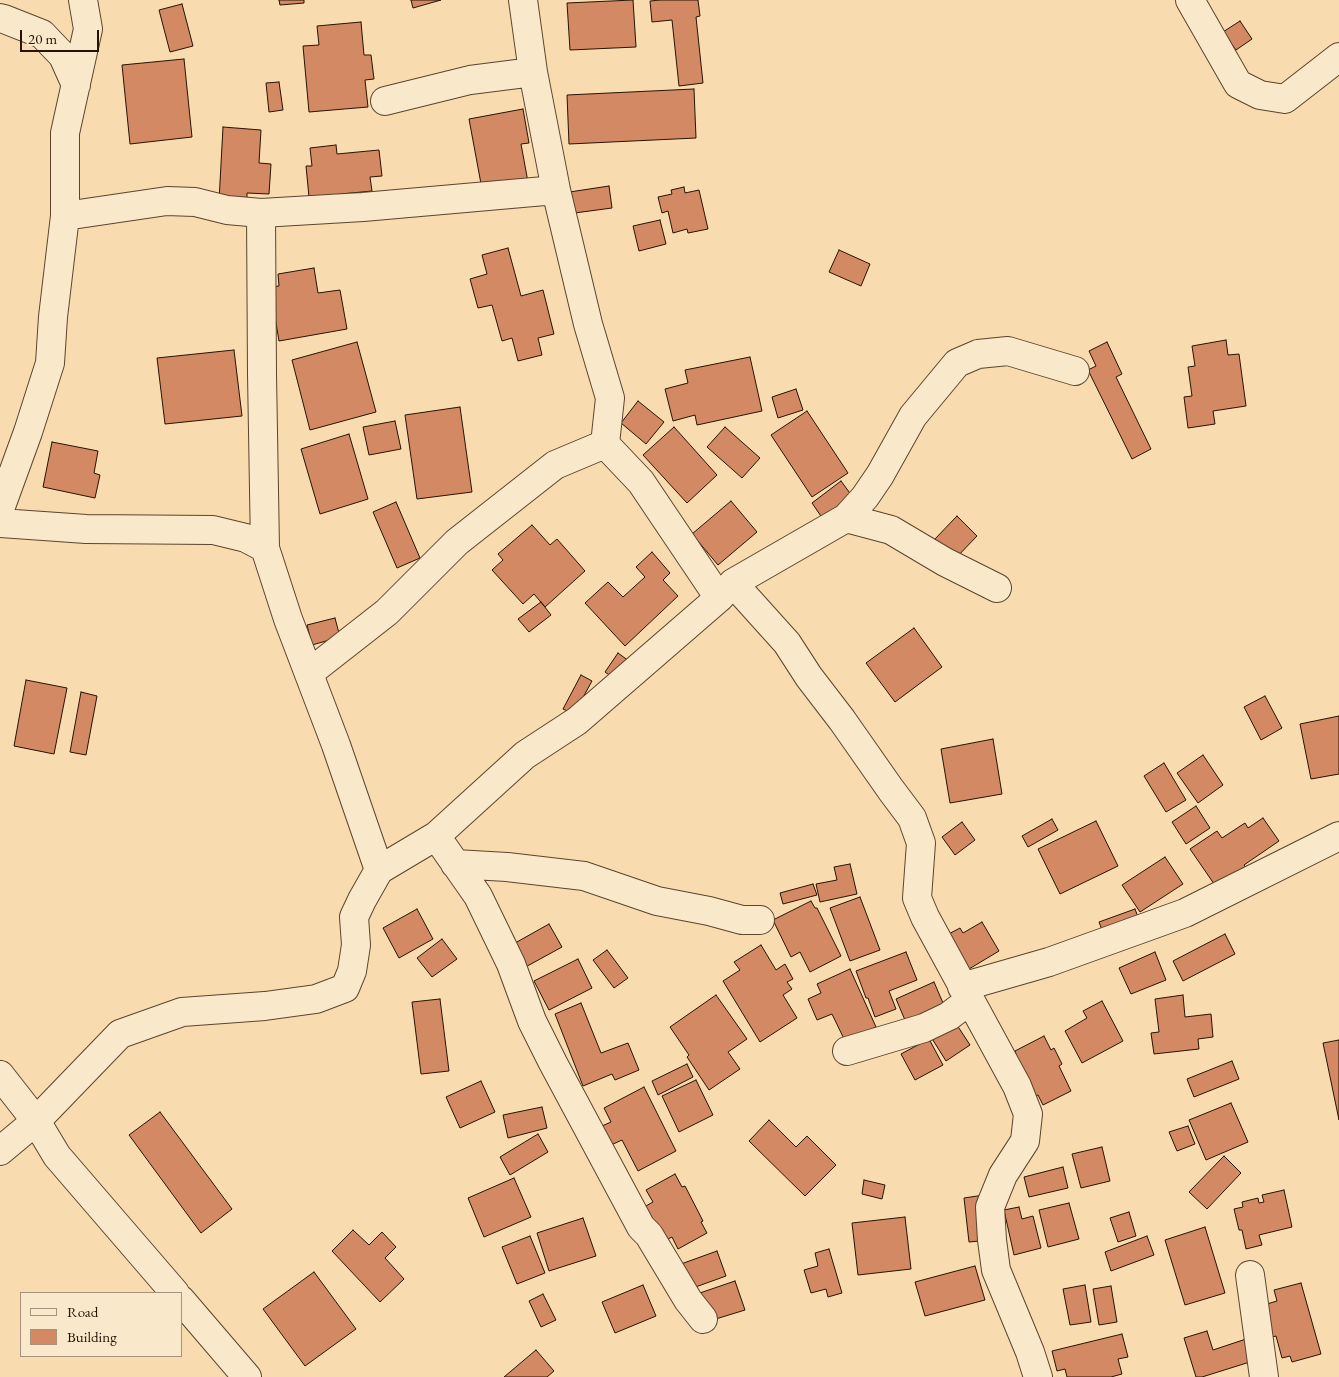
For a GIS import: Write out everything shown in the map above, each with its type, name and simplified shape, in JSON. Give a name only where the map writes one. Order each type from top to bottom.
[{"type":"street","points":[[0,509],[28,432],[50,363],[53,317],[65,216],[65,133],[88,29],[83,0]]},
{"type":"street","points":[[523,0],[533,72],[556,190],[588,324],[610,398],[605,444],[641,482],[726,590],[787,643],[809,677],[912,818],[921,843],[918,898],[925,917],[1016,1086],[1028,1114],[1025,1141],[1003,1175],[990,1207],[996,1270],[1030,1352],[1038,1377]]},
{"type":"street","points":[[1190,0],[1238,84],[1260,95],[1285,99],[1339,57]]},
{"type":"street","points":[[0,18],[42,34],[63,56],[76,85]]},
{"type":"street","points":[[385,101],[470,80],[533,72]]},
{"type":"street","points":[[65,216],[167,201],[195,202],[226,210],[261,213],[362,207],[556,190]]},
{"type":"street","points":[[261,213],[265,548],[288,618],[336,745],[379,870]]},
{"type":"street","points":[[0,1152],[36,1121],[120,1034],[182,1012],[265,1006],[316,999],[344,988],[352,971],[356,945],[354,918],[379,870],[436,836],[525,756],[577,721],[726,590],[812,536],[846,518],[865,497],[880,475],[912,416],[956,363],[978,354],[1008,352],[1075,371]]},
{"type":"street","points":[[309,673],[387,612],[457,542],[555,465],[605,444]]},
{"type":"street","points":[[846,518],[891,530],[945,562],[997,588]]},
{"type":"street","points":[[0,523],[86,529],[214,530],[246,538],[265,548]]},
{"type":"street","points":[[436,836],[478,896],[511,964],[532,1021],[591,1136],[642,1227],[649,1235],[688,1300],[703,1318]]},
{"type":"street","points":[[847,1051],[924,1028],[949,1016],[966,993],[1184,913],[1339,836]]},
{"type":"street","points":[[455,864],[507,867],[584,876],[657,901],[709,911],[742,920],[760,920]]},
{"type":"street","points":[[0,1075],[36,1121],[57,1156],[174,1292]]},
{"type":"street","points":[[1250,1275],[1264,1377]]},
{"type":"street","points":[[182,1301],[247,1377]]},
{"type":"building","points":[[279,0],[304,0],[304,3],[280,5]]},
{"type":"building","points":[[411,0],[441,0],[413,8]]},
{"type":"building","points":[[633,0],[636,47],[570,50],[567,3]]},
{"type":"building","points":[[698,0],[700,16],[696,17],[703,83],[679,86],[672,20],[652,22],[650,1]]},
{"type":"building","points":[[182,4],[193,46],[170,52],[159,10]]},
{"type":"building","points":[[1240,21],[1252,39],[1236,50],[1223,32]]},
{"type":"building","points":[[361,22],[364,55],[371,55],[374,79],[365,80],[368,107],[309,112],[303,46],[319,45],[317,26]]},
{"type":"building","points":[[184,59],[192,137],[130,144],[122,65]]},
{"type":"building","points":[[279,82],[283,110],[269,112],[266,83]]},
{"type":"building","points":[[694,89],[696,138],[569,144],[567,95]]},
{"type":"building","points":[[523,109],[529,143],[521,144],[530,193],[484,200],[469,119]]},
{"type":"building","points":[[223,127],[261,130],[259,163],[271,164],[269,194],[247,193],[247,203],[219,201]]},
{"type":"building","points":[[336,145],[337,154],[379,150],[382,176],[370,177],[372,191],[341,194],[342,203],[309,197],[306,166],[312,166],[310,148]]},
{"type":"building","points":[[609,186],[612,208],[567,214],[563,193]]},
{"type":"building","points":[[684,187],[685,193],[699,190],[708,229],[688,233],[687,229],[673,233],[668,211],[662,213],[658,197],[672,194],[671,190]]},
{"type":"building","points":[[660,220],[666,244],[639,251],[633,226]]},
{"type":"building","points":[[508,248],[521,296],[543,290],[554,334],[538,338],[542,355],[518,361],[512,338],[502,341],[492,305],[478,308],[470,279],[487,274],[482,255]]},
{"type":"building","points":[[839,250],[870,264],[861,286],[829,272]]},
{"type":"building","points":[[314,268],[318,293],[340,290],[347,329],[279,341],[270,287],[279,286],[278,274]]},
{"type":"building","points":[[1226,340],[1228,355],[1239,354],[1246,406],[1213,411],[1215,424],[1188,428],[1184,397],[1192,396],[1188,367],[1195,366],[1192,346]]},
{"type":"building","points":[[357,342],[376,412],[310,430],[292,360]]},
{"type":"building","points":[[1107,342],[1122,374],[1116,377],[1151,449],[1132,459],[1088,370],[1096,366],[1089,351]]},
{"type":"building","points":[[234,350],[242,416],[165,424],[157,358]]},
{"type":"building","points":[[750,357],[762,411],[697,425],[695,415],[673,421],[665,389],[688,383],[685,370]]},
{"type":"building","points":[[796,389],[803,410],[778,418],[772,397]]},
{"type":"building","points":[[638,401],[664,422],[646,444],[621,423]]},
{"type":"building","points":[[460,407],[472,492],[417,499],[405,415]]},
{"type":"building","points":[[807,411],[848,473],[812,497],[771,435]]},
{"type":"building","points":[[395,421],[401,449],[369,455],[363,427]]},
{"type":"building","points":[[674,427],[717,475],[687,503],[643,455]]},
{"type":"building","points":[[725,427],[760,458],[742,478],[707,447]]},
{"type":"building","points":[[349,434],[368,499],[320,514],[301,449]]},
{"type":"building","points":[[52,442],[98,451],[94,473],[100,475],[95,498],[43,487]]},
{"type":"building","points":[[841,481],[855,500],[825,522],[812,503]]},
{"type":"building","points":[[731,501],[757,532],[718,565],[692,534]]},
{"type":"building","points":[[396,502],[420,558],[397,568],[373,512]]},
{"type":"building","points":[[957,516],[977,536],[954,560],[934,540]]},
{"type":"building","points":[[532,525],[550,545],[557,539],[585,571],[545,607],[534,594],[523,604],[492,570],[503,560],[498,554]]},
{"type":"building","points":[[652,552],[670,573],[663,580],[678,596],[625,646],[585,603],[608,582],[623,597],[645,577],[636,567]]},
{"type":"building","points":[[541,602],[551,615],[529,632],[518,619]]},
{"type":"building","points":[[335,618],[340,637],[312,645],[307,625]]},
{"type":"building","points":[[914,628],[942,667],[895,702],[866,663]]},
{"type":"building","points":[[618,653],[629,661],[615,679],[605,672]]},
{"type":"building","points":[[581,675],[592,681],[574,714],[563,709]]},
{"type":"building","points":[[26,680],[67,688],[54,754],[14,746]]},
{"type":"building","points":[[81,692],[97,696],[86,755],[70,752]]},
{"type":"building","points":[[1265,696],[1282,728],[1261,740],[1244,707]]},
{"type":"building","points":[[1339,716],[1339,774],[1311,779],[1300,724]]},
{"type":"building","points":[[993,739],[1002,794],[950,803],[941,749]]},
{"type":"building","points":[[1203,755],[1223,785],[1198,803],[1177,773]]},
{"type":"building","points":[[1164,763],[1186,800],[1166,812],[1144,776]]},
{"type":"building","points":[[1196,806],[1210,828],[1186,844],[1172,822]]},
{"type":"building","points":[[1263,818],[1279,841],[1244,865],[1251,874],[1221,894],[1190,849],[1217,831],[1222,838],[1245,823],[1248,828]]},
{"type":"building","points":[[1052,819],[1058,830],[1028,847],[1022,836]]},
{"type":"building","points":[[1096,821],[1118,866],[1060,894],[1038,849]]},
{"type":"building","points":[[962,822],[975,840],[955,855],[942,837]]},
{"type":"building","points":[[1165,857],[1183,884],[1140,912],[1122,885]]},
{"type":"building","points":[[850,864],[857,894],[820,902],[816,884],[837,880],[834,867]]},
{"type":"building","points":[[813,884],[817,895],[783,904],[780,893]]},
{"type":"building","points":[[860,897],[880,950],[850,961],[830,908]]},
{"type":"building","points":[[811,901],[815,908],[817,908],[841,956],[810,972],[800,952],[791,957],[773,920]]},
{"type":"building","points":[[417,909],[433,939],[399,958],[383,928]]},
{"type":"building","points":[[1135,909],[1147,941],[1111,954],[1099,922]]},
{"type":"building","points":[[982,922],[999,951],[964,972],[943,937],[960,928],[963,933]]},
{"type":"building","points":[[549,924],[562,947],[520,970],[508,947]]},
{"type":"building","points":[[1225,934],[1235,954],[1183,981],[1173,961]]},
{"type":"building","points":[[442,939],[457,959],[432,977],[417,958]]},
{"type":"building","points":[[761,945],[776,970],[785,964],[793,979],[787,982],[792,989],[783,995],[797,1018],[760,1042],[723,981],[740,970],[734,962]]},
{"type":"building","points":[[607,950],[628,978],[614,988],[593,960]]},
{"type":"building","points":[[906,952],[917,980],[889,991],[896,1009],[875,1017],[856,971]]},
{"type":"building","points":[[1155,952],[1166,980],[1131,994],[1119,968]]},
{"type":"building","points":[[578,959],[592,988],[549,1010],[534,981]]},
{"type":"building","points":[[850,969],[876,1027],[845,1041],[832,1014],[817,1020],[808,999],[821,993],[817,984]]},
{"type":"building","points":[[934,982],[946,1010],[908,1027],[896,999]]},
{"type":"building","points":[[716,995],[747,1039],[728,1052],[740,1069],[709,1090],[670,1027]]},
{"type":"building","points":[[1183,995],[1185,1017],[1211,1014],[1213,1037],[1198,1039],[1199,1049],[1154,1054],[1151,1033],[1159,1032],[1155,999]]},
{"type":"building","points":[[440,999],[449,1071],[421,1074],[412,1002]]},
{"type":"building","points":[[1102,1001],[1123,1041],[1082,1063],[1065,1031],[1087,1018],[1083,1011]]},
{"type":"building","points":[[581,1003],[601,1053],[628,1043],[639,1070],[615,1080],[612,1074],[583,1086],[555,1014]]},
{"type":"building","points":[[955,1022],[970,1045],[946,1061],[931,1037]]},
{"type":"building","points":[[1044,1036],[1051,1050],[1054,1048],[1062,1064],[1059,1066],[1071,1091],[1043,1105],[1038,1095],[1030,1098],[1011,1056],[1016,1054],[1015,1051]]},
{"type":"building","points":[[929,1039],[943,1065],[915,1080],[901,1054]]},
{"type":"building","points":[[1339,1040],[1339,1120],[1323,1043]]},
{"type":"building","points":[[1232,1061],[1239,1079],[1194,1097],[1187,1079]]},
{"type":"building","points":[[687,1064],[693,1077],[658,1095],[652,1081]]},
{"type":"building","points":[[696,1080],[713,1115],[679,1132],[662,1096]]},
{"type":"building","points":[[481,1081],[495,1112],[460,1128],[446,1097]]},
{"type":"building","points":[[644,1087],[676,1151],[638,1171],[622,1140],[611,1145],[602,1126],[611,1122],[604,1108]]},
{"type":"building","points":[[1231,1103],[1248,1142],[1206,1160],[1189,1120]]},
{"type":"building","points":[[542,1107],[547,1128],[508,1138],[503,1115]]},
{"type":"building","points":[[160,1112],[232,1209],[201,1233],[129,1135]]},
{"type":"building","points":[[769,1120],[796,1147],[807,1136],[836,1165],[805,1196],[749,1141]]},
{"type":"building","points":[[1188,1126],[1195,1144],[1177,1151],[1169,1132]]},
{"type":"building","points":[[538,1134],[548,1152],[510,1175],[500,1157]]},
{"type":"building","points":[[1102,1147],[1110,1181],[1081,1188],[1072,1154]]},
{"type":"building","points":[[1224,1156],[1241,1173],[1207,1209],[1189,1192]]},
{"type":"building","points":[[1063,1167],[1068,1188],[1029,1197],[1024,1177]]},
{"type":"building","points":[[675,1174],[682,1187],[685,1186],[707,1233],[678,1249],[672,1237],[662,1242],[644,1207],[653,1202],[646,1190]]},
{"type":"building","points":[[514,1178],[531,1217],[484,1237],[468,1198]]},
{"type":"building","points":[[864,1180],[885,1185],[882,1199],[862,1194]]},
{"type":"building","points":[[1284,1190],[1292,1227],[1259,1235],[1262,1245],[1246,1249],[1242,1230],[1239,1230],[1234,1209],[1243,1207],[1242,1202],[1258,1198],[1259,1203],[1264,1202],[1262,1195]]},
{"type":"building","points":[[984,1195],[990,1240],[969,1242],[964,1198]]},
{"type":"building","points":[[1069,1203],[1079,1239],[1048,1247],[1039,1210]]},
{"type":"building","points":[[1019,1207],[1022,1219],[1033,1216],[1041,1248],[1014,1255],[1004,1210]]},
{"type":"building","points":[[1129,1212],[1136,1236],[1118,1242],[1110,1218]]},
{"type":"building","points":[[905,1217],[911,1269],[858,1275],[852,1223]]},
{"type":"building","points":[[583,1218],[596,1256],[549,1271],[537,1233]]},
{"type":"building","points":[[1205,1227],[1225,1293],[1185,1305],[1165,1240]]},
{"type":"building","points":[[353,1230],[369,1245],[382,1232],[396,1247],[385,1258],[404,1279],[380,1302],[332,1251]]},
{"type":"building","points":[[530,1236],[545,1273],[517,1284],[502,1247]]},
{"type":"building","points":[[1147,1236],[1154,1255],[1111,1271],[1105,1252]]},
{"type":"building","points":[[829,1249],[842,1293],[828,1297],[826,1289],[811,1293],[804,1270],[818,1266],[815,1253]]},
{"type":"building","points":[[717,1251],[726,1276],[690,1289],[681,1264]]},
{"type":"building","points":[[975,1266],[985,1300],[925,1316],[915,1282]]},
{"type":"building","points":[[314,1272],[356,1329],[305,1366],[263,1309]]},
{"type":"building","points":[[735,1281],[745,1310],[706,1322],[697,1294]]},
{"type":"building","points":[[1301,1283],[1321,1354],[1292,1362],[1290,1356],[1282,1358],[1276,1336],[1268,1338],[1267,1304],[1277,1301],[1274,1290]]},
{"type":"building","points":[[643,1285],[656,1316],[615,1333],[602,1302]]},
{"type":"building","points":[[1085,1285],[1091,1322],[1070,1325],[1063,1289]]},
{"type":"building","points":[[1111,1286],[1117,1322],[1099,1325],[1093,1289]]},
{"type":"building","points":[[543,1294],[556,1320],[541,1327],[529,1301]]},
{"type":"building","points":[[1207,1331],[1213,1350],[1246,1339],[1253,1361],[1202,1377],[1196,1377],[1184,1338]]},
{"type":"building","points":[[1122,1334],[1128,1357],[1118,1359],[1122,1374],[1111,1377],[1067,1377],[1065,1369],[1057,1371],[1052,1351]]},
{"type":"building","points":[[536,1350],[554,1371],[547,1377],[504,1377]]}]
